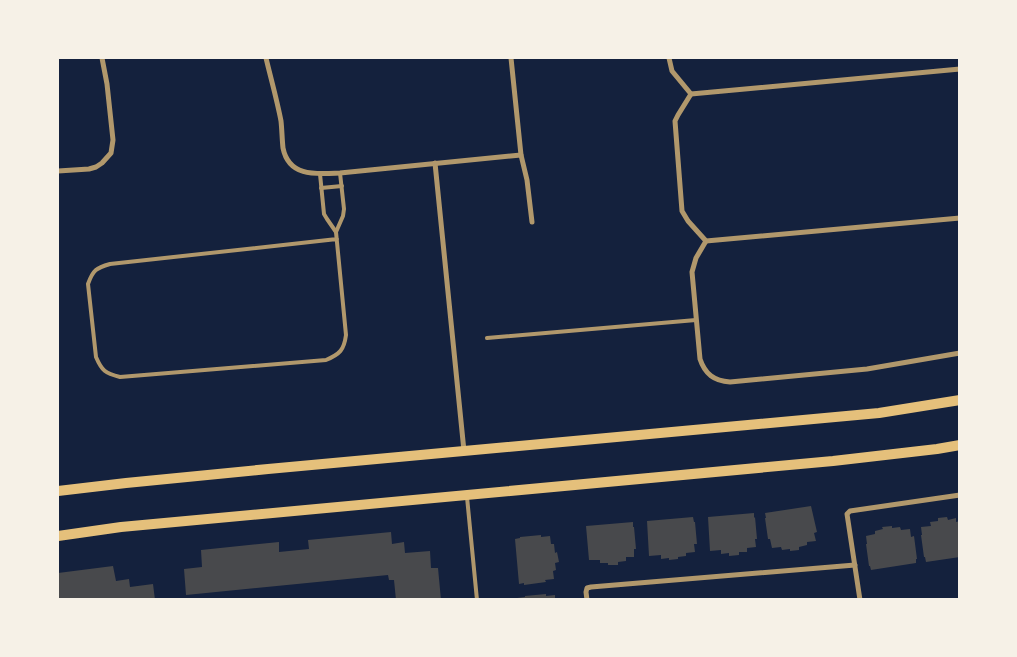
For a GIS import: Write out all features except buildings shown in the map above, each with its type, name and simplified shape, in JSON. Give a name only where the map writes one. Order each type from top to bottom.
[{"type":"main road","points":[[58,492],[135,482],[879,413],[960,400]]},
{"type":"main road","points":[[58,536],[121,526],[833,461],[960,445]]},
{"type":"street","points":[[58,171],[96,167],[111,153],[112,131],[102,58]]},
{"type":"street","points":[[266,58],[281,122],[286,157],[290,163],[302,171],[320,174],[340,173],[521,155]]},
{"type":"street","points":[[511,58],[521,155],[527,180],[532,222]]},
{"type":"street","points":[[669,58],[672,71],[691,94]]},
{"type":"street","points":[[691,94],[960,69]]},
{"type":"street","points":[[691,94],[675,121],[682,211],[688,221],[706,241]]},
{"type":"street","points":[[434,163],[464,451]]},
{"type":"street","points":[[706,241],[960,218]]},
{"type":"street","points":[[706,241],[696,258],[692,272],[700,359],[702,366],[711,377],[723,382],[867,369],[960,353]]},
{"type":"street","points":[[860,600],[848,514],[850,510],[960,495]]},
{"type":"street","points":[[586,600],[587,588],[591,586],[855,565]]},
{"type":"lane","points":[[336,232],[344,209],[340,173]]},
{"type":"lane","points":[[320,174],[324,214],[336,232],[337,239],[346,335],[345,345],[341,351],[326,360],[120,376],[108,374],[101,368],[96,357],[88,284],[91,274],[98,268],[110,264],[337,239]]},
{"type":"lane","points":[[321,188],[342,186]]},
{"type":"lane","points":[[487,338],[696,320]]},
{"type":"lane","points":[[467,494],[477,600]]}]
